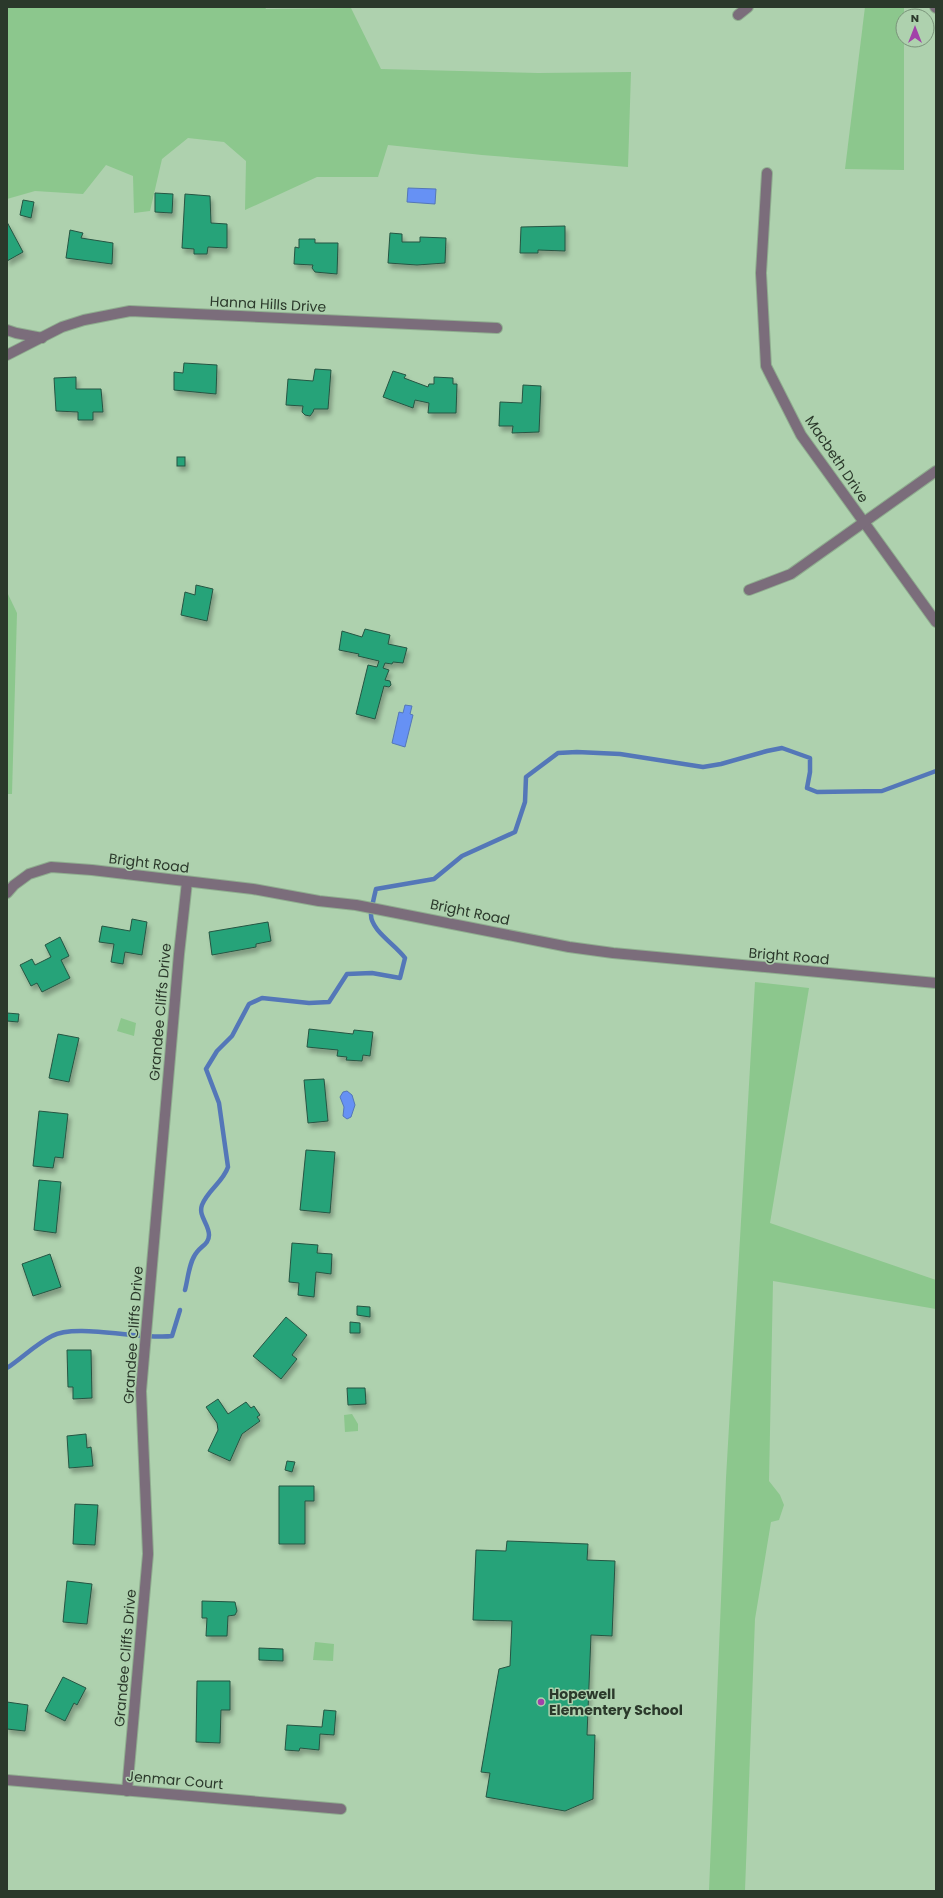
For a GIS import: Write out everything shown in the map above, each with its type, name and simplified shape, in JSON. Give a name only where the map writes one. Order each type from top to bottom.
[{"type":"street","points":[[738,15],[748,7]]},
{"type":"street","name":"Macbeth Drive","points":[[767,173],[761,273],[766,366],[801,435],[936,622]]},
{"type":"street","name":"Hanna Hills Drive","points":[[7,355],[62,328],[84,320],[130,312],[497,328]]},
{"type":"street","points":[[7,330],[42,338]]},
{"type":"street","points":[[749,590],[791,574],[936,471]]},
{"type":"street","name":"Bright Road","points":[[7,893],[14,885],[28,874],[51,867],[92,870],[253,890],[318,901],[356,905],[393,911],[568,947],[613,953],[936,983]]},
{"type":"street","name":"Grandee Cliffs Drive","points":[[127,1791],[148,1554],[141,1392],[179,954],[187,882]]},
{"type":"street","name":"Jenmar Court","points":[[7,1780],[341,1808]]},
{"type":"green space","points":[[7,7],[265,7],[266,9],[351,8],[381,69],[538,73],[631,72],[628,167],[482,155],[388,145],[378,177],[317,177],[245,210],[246,161],[224,142],[188,138],[162,159],[150,211],[134,213],[133,176],[106,165],[83,194],[35,191],[7,199]]},
{"type":"green space","points":[[865,7],[904,7],[895,8],[895,48],[904,48],[904,170],[845,169]]},
{"type":"green space","points":[[7,592],[17,613],[12,794],[7,794]]},
{"type":"green space","points":[[755,982],[809,988],[770,1223],[936,1280],[936,1309],[773,1281],[769,1481],[780,1495],[784,1505],[779,1520],[771,1522],[755,1619],[745,1891],[709,1891],[726,1478]]},
{"type":"green space","points":[[121,1018],[136,1023],[134,1036],[117,1031]]},
{"type":"green space","points":[[352,1414],[358,1424],[358,1431],[345,1432],[344,1415]]},
{"type":"green space","points":[[315,1642],[334,1644],[333,1661],[313,1660]]},
{"type":"water","points":[[408,188],[436,189],[435,204],[407,202]]},
{"type":"water","points":[[405,705],[412,706],[410,714],[413,715],[405,747],[392,743],[399,712],[403,713]]},
{"type":"water","points":[[347,1091],[352,1095],[355,1105],[351,1117],[347,1119],[343,1116],[344,1107],[340,1097],[343,1092]]},
{"type":"building","points":[[155,193],[173,194],[172,213],[155,212]]},
{"type":"building","points":[[185,194],[210,196],[211,223],[227,224],[227,248],[208,247],[207,254],[194,254],[194,249],[182,248]]},
{"type":"building","points":[[23,200],[34,202],[31,218],[20,215]]},
{"type":"building","points":[[7,222],[23,252],[7,261]]},
{"type":"building","points":[[565,226],[565,251],[538,250],[538,253],[520,253],[521,227]]},
{"type":"building","points":[[70,230],[83,233],[81,238],[113,243],[112,264],[66,258]]},
{"type":"building","points":[[390,233],[402,234],[402,242],[420,242],[420,237],[446,238],[445,263],[417,265],[388,263]]},
{"type":"building","points":[[299,239],[315,239],[315,243],[338,243],[337,274],[315,272],[312,268],[313,265],[294,264],[295,247],[299,248]]},
{"type":"building","points":[[184,363],[217,365],[216,394],[174,390],[174,372],[183,373]]},
{"type":"building","points":[[315,369],[331,370],[328,409],[314,409],[310,416],[305,415],[302,412],[303,406],[286,405],[288,379],[313,381]]},
{"type":"building","points":[[393,371],[406,375],[404,378],[428,387],[429,384],[434,384],[434,377],[453,378],[453,384],[457,384],[456,413],[428,413],[429,403],[415,400],[413,408],[383,397]]},
{"type":"building","points":[[76,377],[76,389],[101,389],[103,412],[93,412],[93,420],[78,420],[78,412],[56,411],[54,378]]},
{"type":"building","points":[[523,385],[541,386],[539,432],[512,433],[513,426],[499,426],[500,402],[522,403]]},
{"type":"building","points":[[177,457],[185,457],[185,466],[177,466]]},
{"type":"building","points":[[196,585],[213,589],[207,621],[181,615],[185,592],[195,595]]},
{"type":"building","points":[[365,629],[390,635],[388,644],[407,648],[403,663],[385,663],[383,668],[389,670],[385,680],[390,681],[391,685],[389,687],[384,686],[375,719],[356,714],[368,665],[377,667],[379,661],[358,656],[359,654],[339,650],[342,631],[362,637]]},
{"type":"building","points":[[132,919],[147,922],[142,955],[125,952],[123,964],[111,962],[114,944],[99,942],[102,926],[130,931]]},
{"type":"building","points":[[268,922],[271,941],[256,944],[256,947],[212,955],[209,932]]},
{"type":"building","points":[[60,937],[69,956],[61,960],[70,978],[42,992],[37,983],[31,986],[20,965],[32,959],[35,965],[51,957],[45,945]]},
{"type":"building","points":[[7,1013],[19,1014],[18,1022],[7,1021]]},
{"type":"building","points":[[309,1029],[353,1034],[354,1030],[373,1032],[370,1056],[363,1055],[362,1061],[346,1060],[347,1057],[337,1056],[338,1050],[307,1047]]},
{"type":"building","points":[[58,1034],[79,1038],[69,1082],[49,1078]]},
{"type":"building","points":[[324,1079],[328,1121],[308,1123],[304,1080]]},
{"type":"building","points":[[39,1111],[68,1114],[63,1158],[55,1157],[53,1168],[33,1166]]},
{"type":"building","points":[[306,1150],[335,1152],[330,1213],[300,1210]]},
{"type":"building","points":[[39,1180],[61,1182],[56,1233],[34,1230]]},
{"type":"building","points":[[292,1243],[318,1245],[317,1253],[332,1254],[331,1274],[316,1272],[314,1297],[298,1295],[299,1283],[289,1282]]},
{"type":"building","points":[[50,1254],[61,1287],[33,1296],[22,1264]]},
{"type":"building","points":[[357,1306],[370,1307],[370,1317],[357,1315]]},
{"type":"building","points":[[286,1317],[307,1335],[292,1355],[297,1359],[281,1379],[253,1356]]},
{"type":"building","points":[[350,1322],[360,1323],[360,1333],[350,1333]]},
{"type":"building","points":[[67,1350],[91,1350],[92,1398],[73,1399],[73,1387],[68,1387]]},
{"type":"building","points":[[347,1388],[365,1388],[366,1404],[348,1405]]},
{"type":"building","points":[[218,1399],[228,1414],[246,1402],[251,1408],[254,1406],[260,1415],[257,1417],[260,1421],[242,1434],[230,1461],[208,1451],[218,1430],[217,1423],[206,1407]]},
{"type":"building","points":[[86,1434],[87,1448],[91,1447],[93,1466],[69,1468],[67,1436]]},
{"type":"building","points":[[287,1461],[295,1462],[292,1472],[285,1470]]},
{"type":"building","points":[[279,1486],[314,1486],[314,1501],[305,1501],[305,1544],[279,1544]]},
{"type":"building","points":[[75,1504],[98,1505],[95,1545],[73,1544]]},
{"type":"building","name":"Hopewell Elementery School","points":[[507,1541],[588,1544],[587,1560],[615,1561],[612,1636],[591,1635],[587,1735],[595,1735],[593,1799],[565,1811],[486,1797],[490,1773],[481,1772],[499,1669],[510,1666],[512,1621],[473,1620],[476,1550],[506,1551]]},
{"type":"building","points":[[67,1581],[92,1584],[87,1624],[63,1622]]},
{"type":"building","points":[[202,1601],[235,1602],[237,1611],[235,1615],[228,1616],[227,1636],[206,1636],[207,1618],[202,1618]]},
{"type":"building","points":[[259,1648],[283,1649],[283,1661],[259,1660]]},
{"type":"building","points":[[63,1677],[86,1688],[77,1705],[74,1703],[65,1721],[45,1711]]},
{"type":"building","points":[[197,1681],[230,1681],[230,1710],[221,1710],[220,1743],[196,1742]]},
{"type":"building","points":[[7,1702],[28,1705],[25,1731],[7,1729]]},
{"type":"building","points":[[324,1710],[336,1711],[334,1735],[320,1734],[319,1750],[300,1748],[299,1751],[285,1750],[287,1725],[322,1727]]},
{"type":"waterway","points":[[185,1290],[192,1260],[209,1238],[209,1231],[201,1213],[202,1205],[223,1177],[228,1167],[219,1103],[206,1069],[217,1051],[232,1036],[249,1004],[262,998],[309,1003],[329,1002],[347,974],[372,973],[400,978],[405,958],[379,932],[372,920],[371,914],[376,889],[434,879],[462,856],[515,832],[525,802],[526,777],[558,753],[577,752],[620,754],[703,767],[721,764],[782,748],[810,758],[810,772],[807,788],[817,792],[882,791],[936,771]]},
{"type":"waterway","points":[[7,1368],[46,1339],[62,1332],[92,1331],[143,1336],[172,1336],[180,1310]]},
{"type":"place","name":"Hopewell Elementery School","points":[[541,1702]]}]
